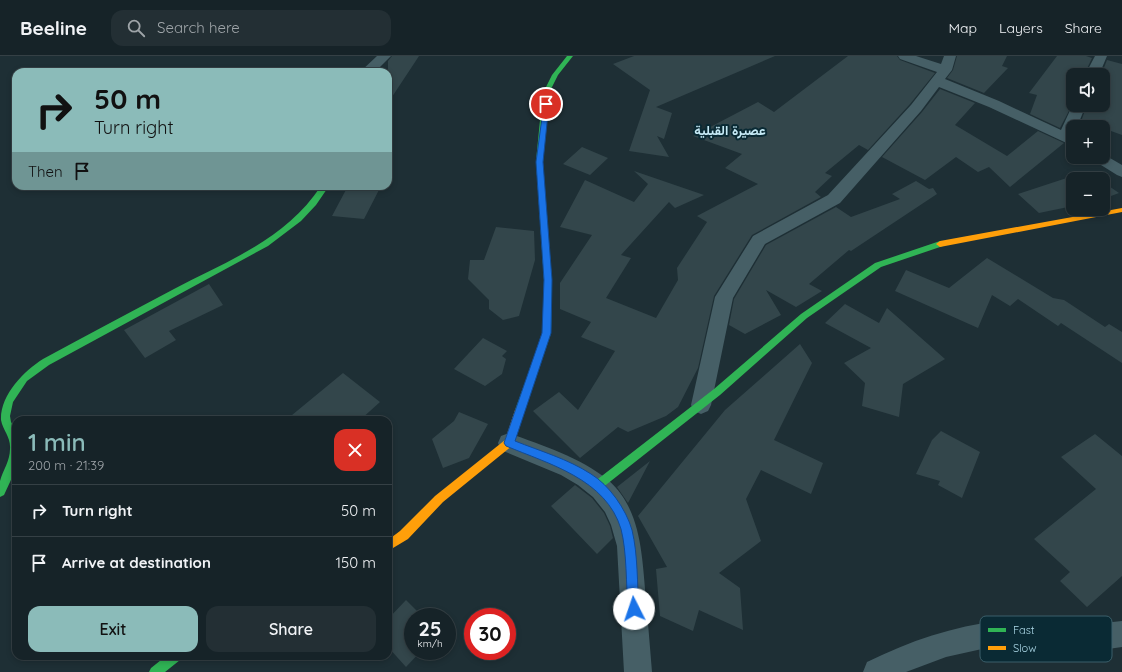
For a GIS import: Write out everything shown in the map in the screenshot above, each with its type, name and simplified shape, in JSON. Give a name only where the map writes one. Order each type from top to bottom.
[{"type":"street","points":[[372,68],[385,56]]},
{"type":"street","points":[[392,543],[404,535],[439,499],[509,443],[547,333],[548,280],[539,162],[548,89],[554,75],[570,56]]},
{"type":"street","points":[[904,56],[944,69],[994,104],[1066,138]]},
{"type":"street","points":[[1095,68],[1101,56]]},
{"type":"street","points":[[701,405],[724,297],[759,240],[834,199],[916,108],[944,69]]},
{"type":"street","points":[[1109,164],[1122,172]]},
{"type":"street","points":[[12,433],[6,420],[6,406],[11,394],[19,383],[35,369],[121,320],[267,243],[299,219],[317,200],[323,190]]},
{"type":"street","points":[[598,486],[701,405],[804,316],[878,265],[937,245],[1122,210]]},
{"type":"street","points":[[509,443],[589,478],[598,486],[617,509],[626,529],[629,546],[638,672]]},
{"type":"street","points":[[0,492],[10,472],[12,464]]},
{"type":"street","points":[[1112,636],[1122,634]]},
{"type":"street","points":[[878,672],[923,651],[950,643],[980,637]]},
{"type":"street","points":[[155,672],[171,660]]},
{"type":"building","points":[[392,56],[419,56],[392,97],[392,68],[388,68],[388,61]]},
{"type":"building","points":[[634,56],[775,56],[656,107],[672,113],[664,139],[657,136],[669,157],[629,151],[650,90],[613,64]]},
{"type":"building","points":[[848,56],[897,56],[900,60],[935,73],[910,104],[868,150],[859,145],[825,173],[832,176],[815,192],[821,197],[752,235],[714,296],[698,368],[678,407],[666,416],[628,432],[618,427],[580,458],[533,411],[559,392],[578,410],[615,351],[581,337],[591,322],[560,309],[560,283],[592,235],[560,227],[585,180],[634,202],[648,184],[634,171],[704,195],[675,208],[669,202],[621,255],[631,258],[606,298],[656,318],[678,280],[677,268],[707,222],[697,216],[758,184],[725,168],[742,154],[693,136],[758,102],[774,112]]},
{"type":"building","points":[[957,56],[1007,56],[1002,66],[1008,68],[984,93],[947,78],[953,70]]},
{"type":"building","points":[[1057,56],[1086,56],[1092,58],[1087,68],[1066,68],[1066,112],[1068,112],[1060,128],[1030,114],[1037,95],[1029,93]]},
{"type":"building","points":[[1107,60],[1122,64],[1122,135],[1110,131],[1110,120],[1082,120],[1084,112],[1110,112],[1110,68],[1104,68]]},
{"type":"building","points":[[940,89],[975,103],[955,125],[1007,156],[1038,131],[1064,143],[1010,187],[989,167],[978,172],[956,157],[925,180],[882,157],[922,112]]},
{"type":"building","points":[[582,147],[608,158],[590,175],[563,164]]},
{"type":"building","points":[[1066,178],[1066,207],[1039,213],[1018,194]]},
{"type":"building","points":[[916,181],[929,189],[933,188],[937,194],[851,251],[849,250],[809,284],[822,291],[796,307],[766,290],[781,315],[745,334],[729,325],[734,299],[766,245],[836,207],[851,217],[900,199],[892,194]]},
{"type":"building","points":[[1110,187],[1119,193],[1110,196]]},
{"type":"building","points":[[346,190],[379,190],[364,219],[332,216]]},
{"type":"building","points":[[496,227],[534,231],[535,260],[519,316],[503,320],[489,309],[489,300],[468,279],[470,260],[484,260]]},
{"type":"building","points":[[987,258],[1053,298],[1064,300],[1105,327],[1109,324],[1122,332],[1122,363],[1061,323],[1058,326],[1018,299],[1010,306],[992,295],[978,328],[895,291],[906,270],[949,288]]},
{"type":"building","points":[[209,284],[223,305],[169,331],[176,340],[145,358],[124,330]]},
{"type":"building","points":[[845,304],[879,323],[887,308],[945,359],[903,384],[899,417],[862,406],[865,383],[844,363],[871,348],[825,323]]},
{"type":"building","points":[[483,338],[507,351],[502,356],[506,359],[502,374],[485,386],[454,369]]},
{"type":"building","points":[[800,344],[812,363],[774,440],[823,463],[811,494],[761,470],[746,499],[761,541],[719,573],[740,588],[743,630],[699,610],[693,631],[660,616],[656,569],[667,567],[638,516],[725,410]]},
{"type":"building","points":[[343,373],[380,402],[364,416],[291,416]]},
{"type":"building","points":[[459,412],[488,424],[469,458],[443,468],[432,439],[454,421]]},
{"type":"building","points":[[941,431],[980,452],[962,498],[938,485],[940,481],[916,474],[932,440]]},
{"type":"building","points":[[1095,434],[1122,456],[1122,576],[1087,607],[1060,581],[1070,572],[1034,539],[1096,489],[1061,457]]},
{"type":"building","points":[[650,461],[628,503],[617,487]]},
{"type":"building","points":[[575,485],[592,498],[604,513],[610,526],[613,538],[597,554],[551,506]]},
{"type":"building","points":[[406,600],[414,608],[404,608],[404,660],[413,660],[406,667],[392,651],[392,615]]},
{"type":"traffic: fast","points":[[520,410],[547,333],[548,280],[539,161],[543,120],[548,89],[555,75],[570,56]]},
{"type":"traffic: fast","points":[[12,434],[6,421],[6,407],[12,393],[30,372],[265,244],[299,219],[313,204],[322,190]]},
{"type":"traffic: fast","points":[[598,485],[717,392],[804,316],[878,265],[940,244]]},
{"type":"traffic: fast","points":[[0,492],[12,466]]},
{"type":"traffic: fast","points":[[155,672],[171,660]]},
{"type":"traffic: slow","points":[[940,244],[1122,210]]},
{"type":"traffic: slow","points":[[392,543],[404,535],[439,499],[509,443],[520,410]]},
{"type":"district","name":"عصيرة القبلية","points":[[730,130]]},
{"type":"route","points":[[546,104],[539,162],[545,223],[548,280],[547,333],[537,358],[509,443],[578,472],[589,478],[606,494],[617,509],[626,529],[629,546],[634,609]]}]
